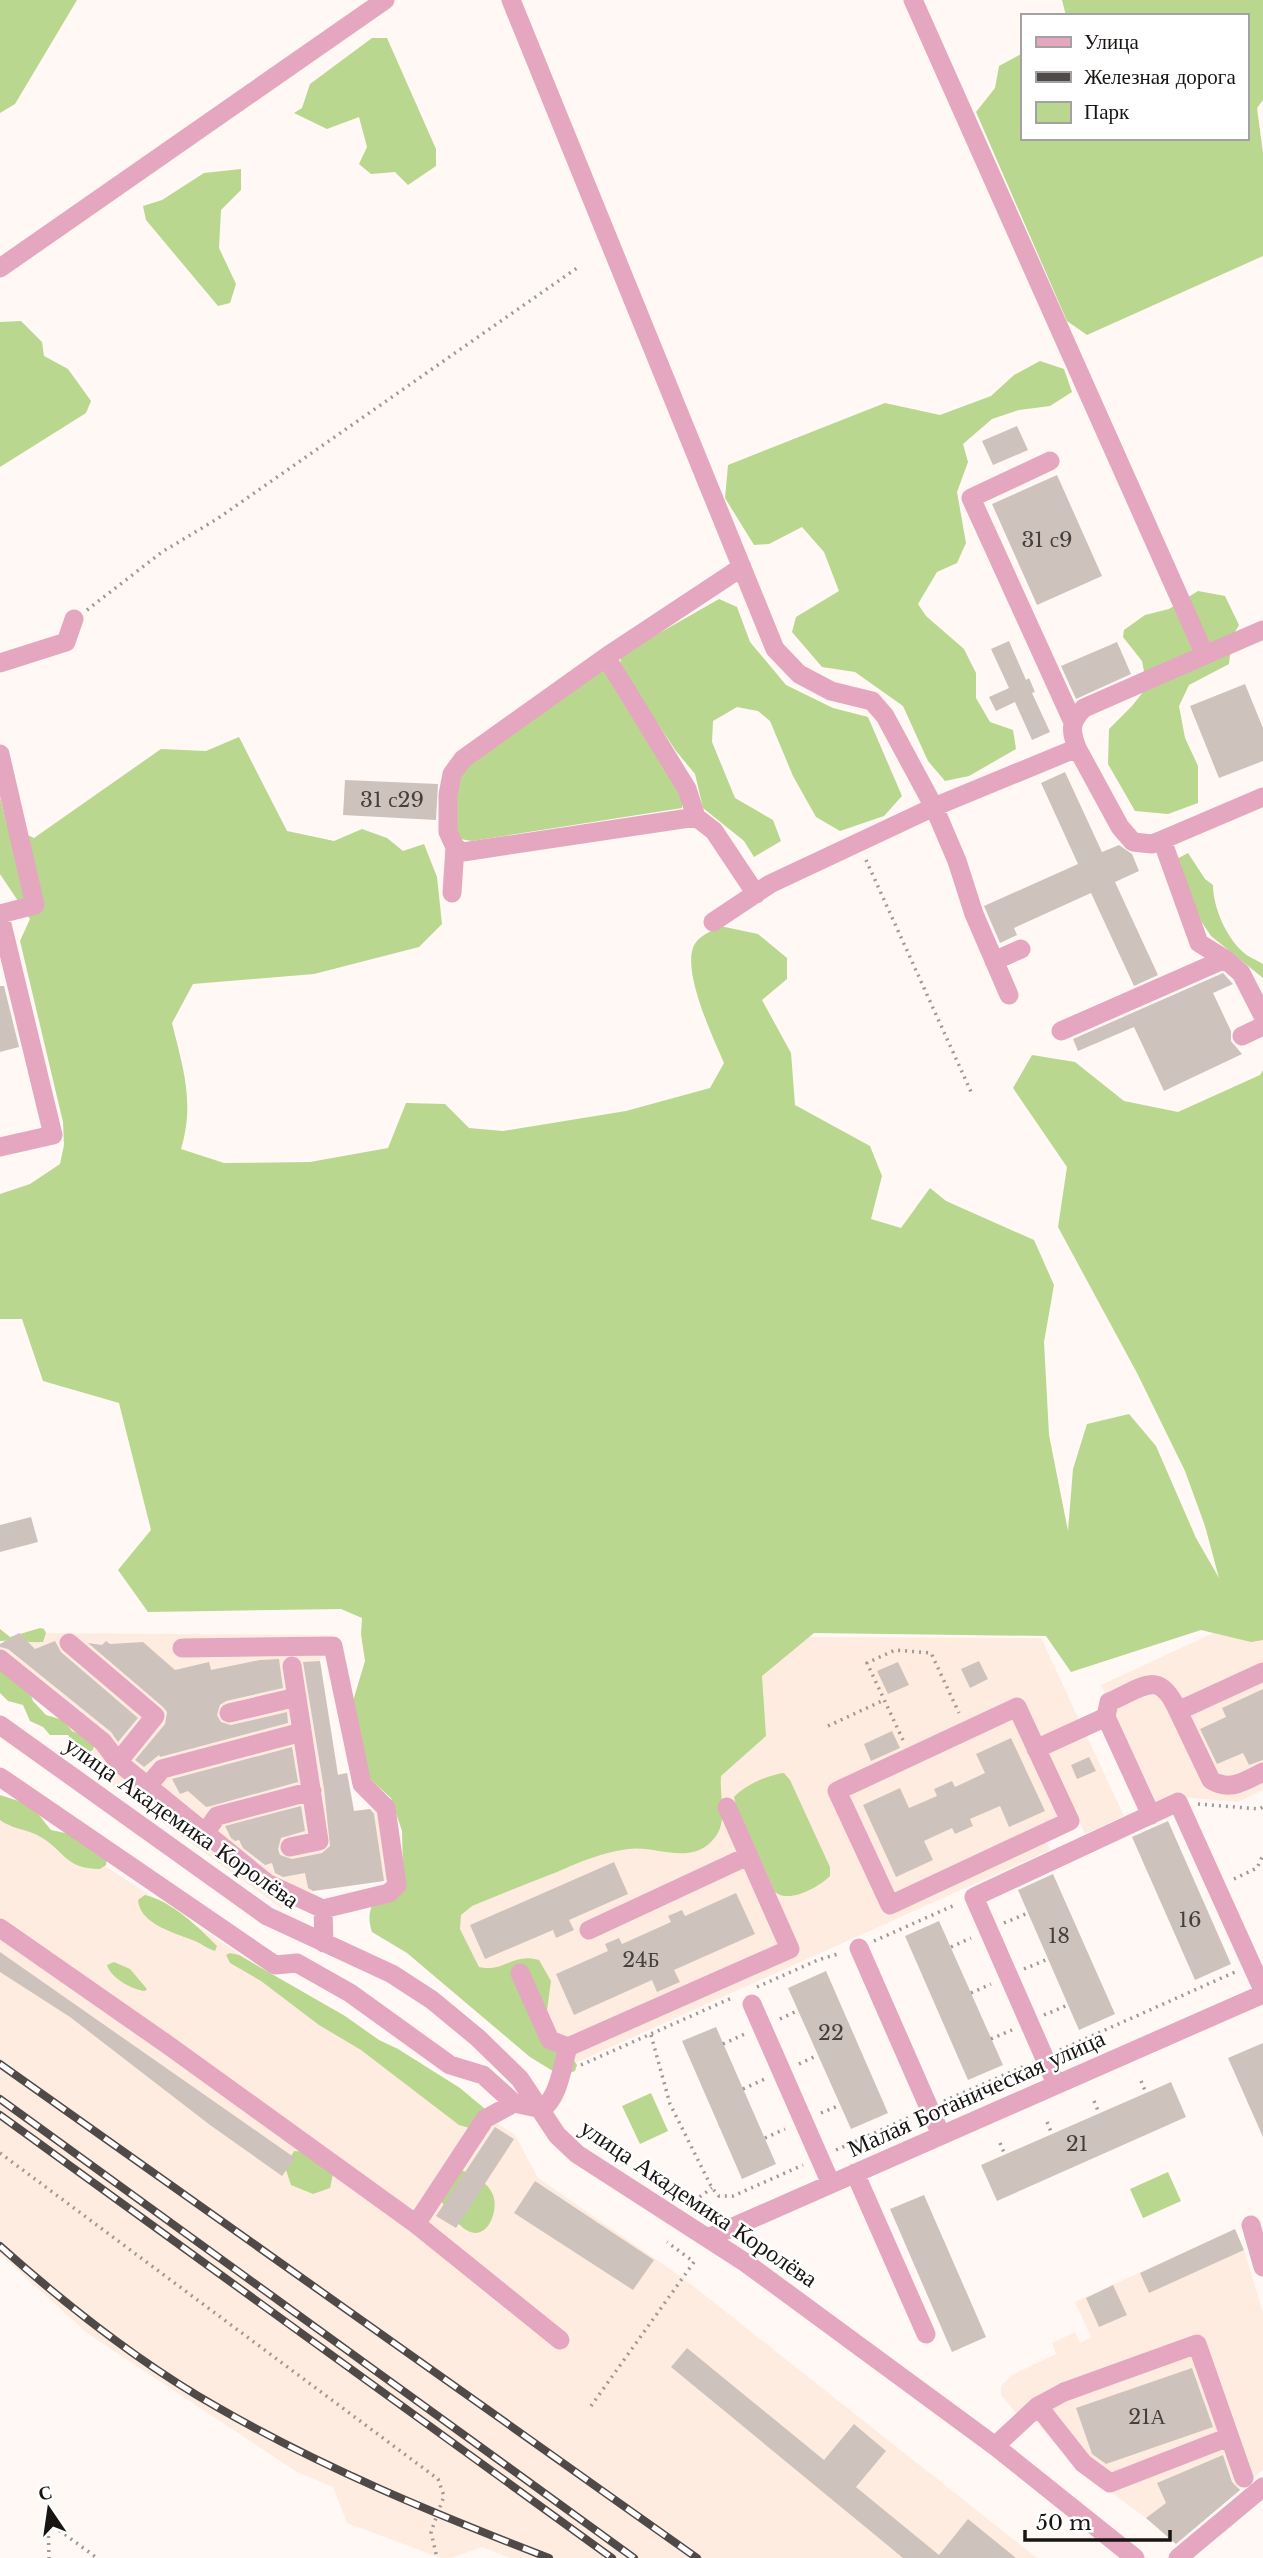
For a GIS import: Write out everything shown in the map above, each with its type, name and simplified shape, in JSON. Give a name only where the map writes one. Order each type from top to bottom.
[{"type":"street","points":[[0,268],[385,0]]},
{"type":"street","points":[[511,0],[775,649],[799,674],[831,691],[872,701],[885,716],[933,807],[1009,995]]},
{"type":"street","points":[[913,0],[1205,655]]},
{"type":"street","points":[[1050,461],[971,498],[1072,720],[1071,731],[1077,748],[1120,827],[1133,842],[1152,844],[1263,797]]},
{"type":"street","points":[[452,893],[455,847],[448,832],[448,795],[452,774],[463,759],[606,657],[742,567]]},
{"type":"street","points":[[0,663],[66,642],[74,619]]},
{"type":"street","points":[[1072,720],[1084,708],[1263,630]]},
{"type":"street","points":[[606,657],[687,789],[696,817],[713,831],[755,894]]},
{"type":"street","points":[[713,922],[770,884],[933,807],[1077,748]]},
{"type":"street","points":[[0,754],[35,905],[0,915],[53,1135],[0,1147]]},
{"type":"street","points":[[455,847],[463,852],[696,817]]},
{"type":"street","points":[[1163,840],[1199,943],[1241,973],[1263,1016]]},
{"type":"street","points":[[994,961],[1021,948]]},
{"type":"street","points":[[1061,1031],[1225,959]]},
{"type":"street","points":[[1242,1036],[1263,1026]]},
{"type":"street","points":[[69,1643],[155,1716],[118,1762]]},
{"type":"street","points":[[0,1659],[103,1742],[118,1762],[267,1884],[323,1909],[389,1893],[397,1885],[386,1808],[362,1784],[333,1646],[182,1648]]},
{"type":"street","points":[[290,1847],[320,1841],[292,1666]]},
{"type":"street","points":[[1178,1711],[1263,1672]]},
{"type":"street","points":[[1151,1815],[1106,1717],[1109,1702],[1150,1684],[1166,1688],[1211,1780],[1219,1785],[1229,1786],[1263,1772]]},
{"type":"street","points":[[229,1713],[297,1697]]},
{"type":"street","points":[[1017,1707],[1037,1749],[1070,1821],[890,1905],[837,1791],[1017,1707]]},
{"type":"street","points":[[1037,1749],[1106,1717]]},
{"type":"street","name":"улица Академика Королёва","points":[[0,1725],[267,1916],[392,1974],[432,2000],[501,2059],[520,2079],[557,2135],[577,2154],[746,2263],[995,2446],[1135,2558]]},
{"type":"street","points":[[148,1786],[162,1769],[302,1732]]},
{"type":"street","points":[[0,1777],[275,1965],[297,1963],[349,1993],[450,2065],[483,2075],[514,2104],[542,2109],[554,2097],[568,2047]]},
{"type":"street","points":[[205,1833],[216,1816],[312,1791]]},
{"type":"street","points":[[1056,2084],[974,1897],[1178,1802],[1263,1992]]},
{"type":"street","points":[[520,1973],[550,2040],[568,2047],[790,1949],[727,1807]]},
{"type":"street","points":[[589,1930],[748,1856]]},
{"type":"street","points":[[323,1909],[324,1943]]},
{"type":"street","points":[[0,1928],[416,2224],[559,2340]]},
{"type":"street","points":[[859,1948],[941,2135]]},
{"type":"street","name":"Малая Ботаническая улица","points":[[708,2238],[1263,1992]]},
{"type":"street","points":[[744,1998],[831,2184]]},
{"type":"street","points":[[416,2224],[485,2119],[514,2104]]},
{"type":"street","points":[[855,2173],[926,2334]]},
{"type":"street","points":[[1251,2225],[1263,2266]]},
{"type":"street","points":[[995,2446],[1038,2406],[1064,2392],[1197,2344],[1244,2478]]},
{"type":"street","points":[[1038,2406],[1083,2463],[1110,2483],[1229,2437]]},
{"type":"street","points":[[1178,2558],[1263,2487]]},
{"type":"path","points":[[74,619],[162,552],[217,519],[577,268]]},
{"type":"path","points":[[858,843],[972,1094]]},
{"type":"path","points":[[910,1757],[867,1663],[895,1650],[931,1653],[967,1731]]},
{"type":"path","points":[[828,1726],[884,1700]]},
{"type":"path","points":[[1216,1887],[1257,1868],[1263,1855]]},
{"type":"path","points":[[578,2066],[744,1998],[818,1960],[859,1948],[974,1897]]},
{"type":"path","points":[[1141,2081],[1146,2093]]},
{"type":"path","points":[[1094,2101],[1099,2113]]},
{"type":"path","points":[[1047,2122],[1052,2134]]},
{"type":"path","points":[[1000,2143],[1005,2155]]},
{"type":"path","points":[[0,2153],[439,2479],[444,2496],[431,2532],[437,2558]]},
{"type":"path","points":[[694,2201],[712,2188]]},
{"type":"path","points":[[591,2406],[694,2262],[667,2242]]},
{"type":"path","points":[[49,2558],[48,2522],[97,2558]]},
{"type":"shaded area","points":[[1263,1610],[1263,1790],[1238,1802],[1170,1796],[1156,1802],[1101,1685]]},
{"type":"shaded area","points":[[19,1633],[328,1635],[320,1661],[338,1774],[348,1773],[354,1811],[377,1808],[388,1880],[303,1893],[282,1909],[90,1770],[86,1762],[96,1746],[0,1673],[0,1645]]},
{"type":"shaded area","points":[[373,1635],[1041,1638],[1124,1816],[1085,1834],[1079,1821],[1044,1837],[1050,1850],[575,2063],[461,1986]]},
{"type":"shaded area","points":[[0,1797],[515,2135],[538,2178],[683,2278],[1037,2558],[511,2558],[482,2547],[451,2558],[441,2558],[347,2523],[333,2487],[297,2472],[87,2333],[0,2254]]},
{"type":"shaded area","points":[[1235,2229],[1263,2313],[1263,2470],[1176,2544],[1146,2518],[1075,2466],[1035,2421],[1028,2427],[1001,2395],[1001,2386],[1012,2375],[1056,2354],[1052,2343],[1075,2332],[1080,2343],[1091,2337],[1075,2302]]},
{"type":"green space","points":[[0,0],[77,0],[15,104],[0,113]]},
{"type":"green space","points":[[1062,0],[1263,0],[1263,100],[1257,108],[1263,153],[1263,256],[1087,335],[1067,321],[976,112],[995,88],[999,66],[1021,54],[1021,140],[1249,140],[1249,14],[1066,14]]},
{"type":"green space","points":[[372,38],[387,38],[436,149],[436,166],[408,185],[395,172],[371,174],[359,164],[367,147],[359,117],[327,129],[294,113],[302,108],[310,84]]},
{"type":"green space","points":[[241,169],[241,190],[221,210],[219,248],[236,284],[230,303],[218,306],[146,220],[143,206],[162,200],[204,173]]},
{"type":"green space","points":[[21,321],[42,342],[44,356],[68,369],[91,401],[86,413],[0,467],[0,322]]},
{"type":"green space","points":[[1040,361],[1064,369],[1072,392],[1050,406],[1019,410],[992,419],[963,444],[968,462],[957,492],[966,543],[957,563],[937,572],[918,604],[926,616],[964,649],[976,673],[976,698],[990,722],[1013,730],[1016,749],[969,776],[945,781],[928,761],[903,706],[855,672],[822,667],[792,632],[796,617],[839,591],[824,552],[802,527],[769,544],[754,545],[725,498],[728,465],[885,403],[940,415],[991,396],[1014,375]]},
{"type":"green space","points":[[1198,591],[1225,596],[1239,625],[1232,637],[1229,664],[1189,685],[1179,706],[1185,738],[1198,766],[1198,803],[1168,814],[1135,811],[1108,764],[1109,729],[1147,687],[1142,661],[1123,637],[1124,630],[1145,615],[1169,609]]},
{"type":"green space","points":[[719,599],[737,607],[750,642],[786,685],[833,708],[868,717],[902,796],[884,816],[840,831],[816,817],[793,776],[770,721],[758,711],[737,707],[713,721],[712,742],[735,798],[773,820],[781,841],[754,857],[744,841],[703,808],[695,774],[676,751],[620,667],[621,655]]},
{"type":"green space","points":[[601,671],[609,671],[683,796],[682,808],[472,841],[460,839],[455,820],[455,800],[468,763]]},
{"type":"green space","points":[[239,737],[287,831],[334,841],[362,829],[387,838],[403,851],[424,844],[437,877],[442,924],[419,947],[314,974],[193,984],[172,1023],[186,1086],[187,1116],[181,1149],[224,1163],[310,1162],[388,1148],[406,1103],[445,1104],[469,1128],[503,1131],[626,1111],[710,1088],[724,1063],[699,1001],[691,966],[692,952],[699,939],[720,926],[758,934],[787,958],[787,979],[762,1000],[791,1053],[795,1105],[870,1146],[882,1176],[871,1219],[901,1228],[930,1188],[946,1201],[1034,1240],[1054,1285],[1044,1342],[1049,1435],[1068,1531],[1073,1469],[1087,1424],[1129,1414],[1156,1446],[1196,1538],[1219,1578],[1205,1526],[1185,1471],[1137,1373],[1058,1227],[1067,1167],[1013,1088],[1032,1055],[1075,1062],[1124,1101],[1178,1112],[1260,1075],[1263,1070],[1263,1640],[1251,1642],[1201,1630],[1071,1672],[1046,1636],[814,1633],[762,1676],[766,1736],[721,1776],[722,1819],[717,1835],[711,1842],[692,1852],[671,1853],[639,1848],[601,1855],[472,1906],[461,1915],[460,1929],[479,1967],[495,1967],[530,1958],[539,1960],[551,1981],[546,2018],[577,2065],[575,2071],[561,2076],[530,2057],[407,1953],[372,1932],[372,1905],[403,1871],[402,1831],[391,1798],[369,1778],[353,1701],[365,1661],[361,1634],[362,1618],[341,1609],[148,1612],[118,1570],[151,1530],[119,1403],[43,1381],[22,1319],[0,1319],[0,1194],[30,1184],[60,1164],[64,1145],[63,1122],[20,941],[30,919],[0,874],[0,797],[7,825],[34,838],[161,749],[206,751]]},
{"type":"green space","points":[[1188,853],[1205,879],[1213,885],[1218,912],[1231,938],[1245,954],[1263,964],[1263,978],[1211,936],[1193,909],[1177,859]]},
{"type":"green space","points":[[40,1628],[46,1633],[43,1642],[0,1641],[0,1629],[10,1637]]},
{"type":"green space","points":[[0,1669],[28,1688],[33,1701],[46,1715],[63,1720],[72,1731],[95,1741],[93,1750],[90,1752],[81,1748],[68,1735],[50,1735],[43,1727],[30,1721],[23,1705],[8,1701],[0,1693]]},
{"type":"green space","points":[[784,1773],[790,1780],[830,1867],[830,1876],[819,1885],[804,1893],[788,1896],[775,1892],[734,1797],[757,1781]]},
{"type":"green space","points":[[0,1795],[31,1805],[51,1830],[70,1834],[107,1858],[106,1865],[100,1869],[78,1866],[35,1834],[0,1820]]},
{"type":"green space","points":[[145,1895],[165,1903],[184,1916],[217,1946],[215,1951],[152,1922],[140,1909],[138,1900]]},
{"type":"green space","points":[[226,1955],[239,1955],[345,2016],[379,2040],[460,2088],[491,2114],[480,2131],[459,2125],[361,2050],[319,2025],[261,1981],[230,1963]]},
{"type":"green space","points":[[114,1962],[130,1969],[147,1989],[145,1991],[134,1988],[117,1978],[107,1965]]},
{"type":"green space","points":[[651,2093],[668,2131],[640,2144],[622,2106]]},
{"type":"green space","points":[[294,2151],[309,2152],[333,2174],[330,2188],[313,2194],[291,2185],[285,2167]]},
{"type":"green space","points":[[460,2169],[484,2182],[493,2195],[493,2216],[481,2232],[475,2233],[463,2228],[436,2194]]},
{"type":"green space","points":[[1168,2172],[1181,2201],[1143,2218],[1130,2189]]},
{"type":"building","points":[[1017,426],[1028,450],[993,465],[982,441]]},
{"type":"building","points":[[1057,475],[1102,576],[1037,605],[992,504]]},
{"type":"building","points":[[1009,641],[1026,680],[1029,678],[1035,692],[1032,693],[1050,732],[1032,740],[1015,702],[996,711],[989,697],[1009,688],[991,649]]},
{"type":"building","points":[[1117,642],[1131,674],[1076,699],[1061,666]]},
{"type":"building","points":[[1245,684],[1263,728],[1263,761],[1219,778],[1190,706]]},
{"type":"building","points":[[1065,772],[1102,852],[1119,845],[1132,854],[1139,871],[1115,882],[1158,975],[1134,986],[1091,893],[1014,928],[1017,935],[1000,943],[984,906],[1078,864],[1041,783]]},
{"type":"building","points":[[345,780],[438,784],[436,820],[343,815]]},
{"type":"building","points":[[1223,973],[1233,984],[1213,993],[1231,1031],[1231,1041],[1242,1054],[1164,1091],[1134,1027],[1078,1051],[1073,1039]]},
{"type":"building","points":[[0,986],[4,986],[19,1047],[0,1052]]},
{"type":"building","points":[[31,1517],[38,1542],[0,1552],[0,1525]]},
{"type":"building","points":[[19,1633],[35,1649],[55,1641],[61,1652],[138,1718],[118,1742],[111,1732],[8,1649],[0,1647],[0,1644]]},
{"type":"building","points":[[106,1641],[110,1644],[143,1642],[175,1670],[209,1662],[211,1670],[279,1659],[283,1688],[226,1701],[220,1705],[217,1715],[221,1722],[231,1725],[287,1712],[288,1723],[160,1757],[159,1755],[144,1767],[135,1760],[165,1724],[167,1712],[88,1643],[102,1645]]},
{"type":"building","points":[[320,1661],[338,1775],[347,1773],[354,1811],[370,1809],[374,1814],[384,1881],[313,1891],[308,1888],[305,1873],[283,1877],[275,1873],[272,1863],[265,1865],[243,1848],[239,1840],[231,1838],[225,1826],[301,1806],[305,1831],[281,1838],[278,1849],[280,1855],[292,1859],[322,1853],[330,1846],[324,1789],[303,1662]]},
{"type":"building","points":[[979,1661],[988,1679],[970,1688],[961,1669]]},
{"type":"building","points":[[898,1662],[909,1685],[888,1694],[877,1671]]},
{"type":"building","points":[[1263,1689],[1263,1760],[1249,1765],[1243,1753],[1217,1764],[1200,1729],[1226,1717],[1222,1708]]},
{"type":"building","points":[[892,1731],[900,1748],[871,1761],[864,1744]]},
{"type":"building","points":[[1011,1738],[1045,1811],[1009,1827],[1000,1806],[970,1819],[973,1826],[955,1834],[952,1828],[924,1841],[933,1860],[896,1877],[863,1805],[900,1788],[909,1808],[937,1796],[934,1789],[952,1781],[955,1787],[985,1773],[976,1754]]},
{"type":"building","points":[[292,1747],[298,1782],[211,1806],[206,1807],[188,1791],[180,1794],[172,1779]]},
{"type":"building","points":[[1089,1757],[1096,1771],[1077,1779],[1071,1765]]},
{"type":"building","points":[[1168,1821],[1231,1964],[1195,1980],[1132,1837]]},
{"type":"building","points":[[614,1862],[628,1894],[569,1920],[574,1930],[556,1938],[553,1930],[485,1959],[470,1925]]},
{"type":"building","points":[[1053,1874],[1115,2014],[1079,2030],[1018,1890]]},
{"type":"building","points":[[736,1893],[755,1934],[674,1970],[680,1982],[657,1992],[652,1980],[574,2015],[556,1974],[608,1951],[605,1944],[619,1938],[622,1944],[671,1922],[668,1916],[682,1910],[685,1916]]},
{"type":"building","points":[[939,1921],[1003,2065],[968,2080],[905,1936]]},
{"type":"building","points":[[0,1952],[295,2158],[282,2176],[210,2125],[70,2017],[0,1972]]},
{"type":"building","points":[[826,1971],[888,2113],[851,2129],[788,1988]]},
{"type":"building","points":[[716,2027],[776,2164],[742,2179],[682,2041]]},
{"type":"building","points":[[1263,2043],[1263,2137],[1228,2058]]},
{"type":"building","points":[[1171,2082],[1186,2117],[997,2201],[981,2165]]},
{"type":"building","points":[[495,2127],[514,2139],[456,2228],[436,2216]]},
{"type":"building","points":[[535,2181],[654,2260],[633,2290],[514,2213]]},
{"type":"building","points":[[924,2195],[986,2337],[952,2352],[890,2209]]},
{"type":"building","points":[[1235,2229],[1244,2250],[1149,2293],[1140,2273]]},
{"type":"building","points":[[1113,2285],[1127,2315],[1099,2327],[1086,2298]]},
{"type":"building","points":[[687,2348],[824,2460],[854,2424],[886,2451],[856,2487],[939,2555],[968,2519],[1016,2558],[903,2558],[671,2367]]},
{"type":"building","points":[[1192,2368],[1213,2427],[1106,2464],[1092,2454],[1076,2408]]},
{"type":"building","points":[[1223,2455],[1232,2482],[1240,2490],[1176,2544],[1146,2518],[1166,2503],[1157,2483]]},
{"type":"railway","points":[[0,2064],[697,2558]]},
{"type":"railway","points":[[0,2099],[634,2558]]},
{"type":"railway","points":[[0,2115],[612,2558]]},
{"type":"railway","points":[[0,2246],[104,2332],[160,2372],[217,2407],[380,2489],[549,2558]]}]
